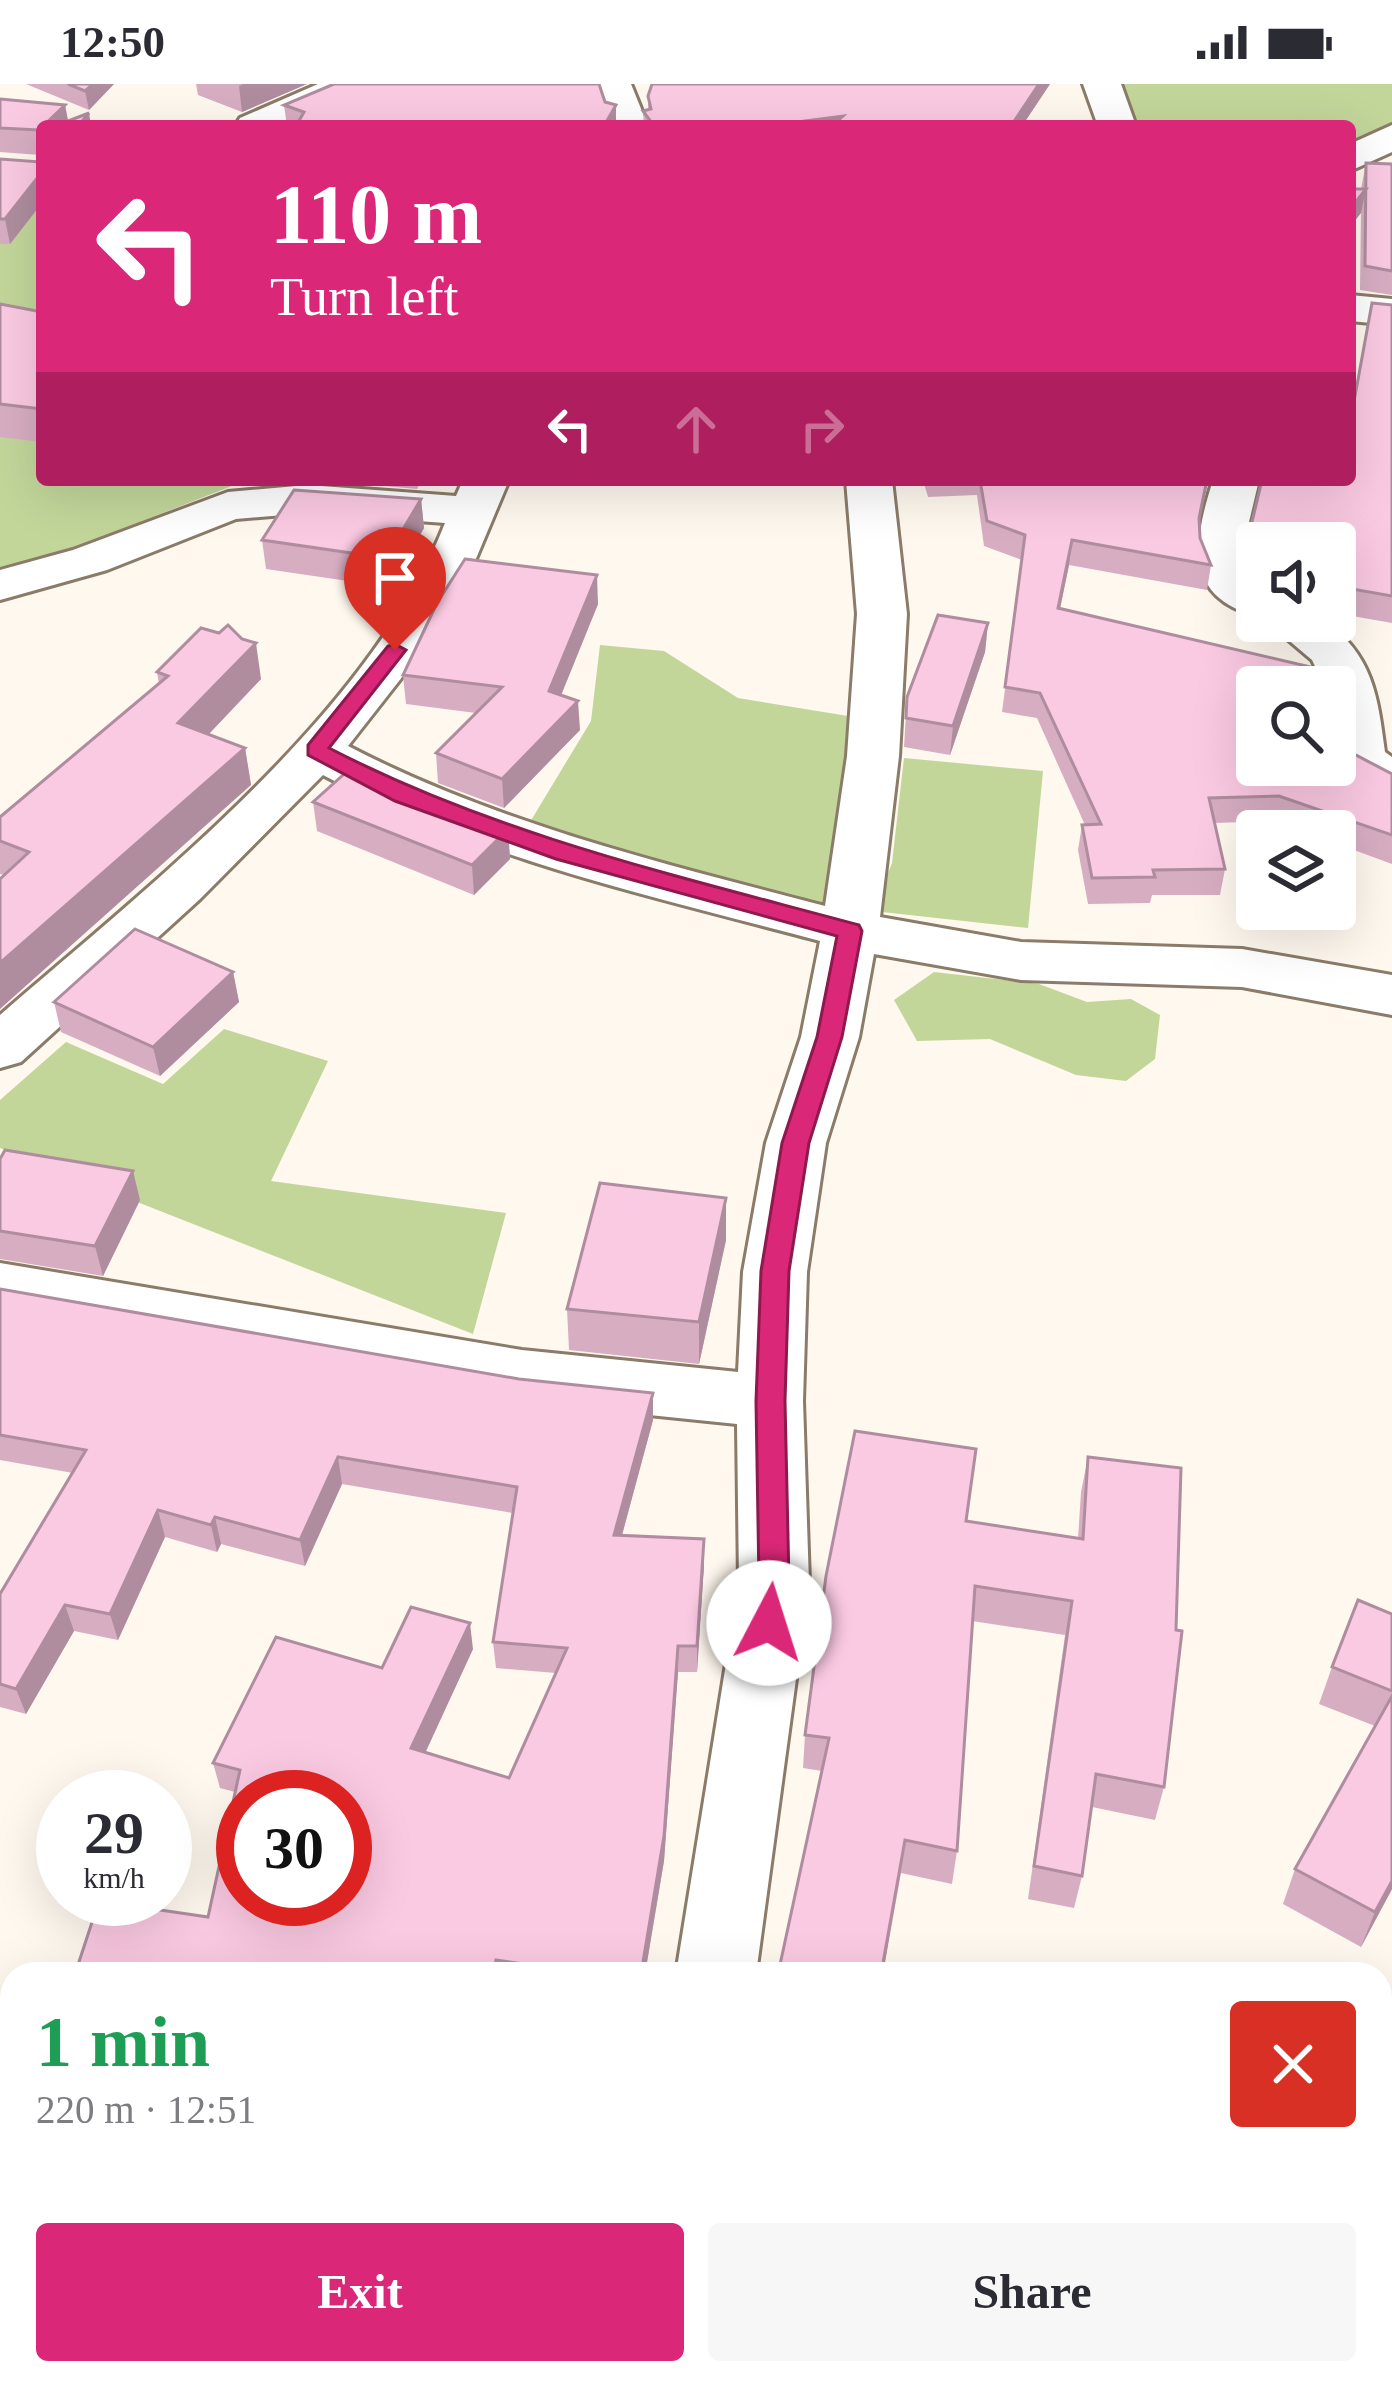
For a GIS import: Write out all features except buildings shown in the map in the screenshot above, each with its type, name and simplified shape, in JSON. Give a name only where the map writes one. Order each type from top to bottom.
[{"type":"street","points":[[268,120],[349,84]]},
{"type":"street","points":[[612,84],[627,120]]},
{"type":"street","points":[[1102,84],[1115,120]]},
{"type":"street","points":[[1356,156],[1392,136]]},
{"type":"street","points":[[1356,309],[1392,312]]},
{"type":"street","points":[[718,1962],[774,1582],[770,1401],[775,1271],[796,1143],[830,1037],[850,931],[873,756],[882,614],[870,486]]},
{"type":"street","points":[[1234,486],[1217,548],[1224,574],[1236,584]]},
{"type":"street","points":[[0,584],[90,560],[228,506],[308,499],[479,496],[445,578],[370,686],[316,750],[173,893],[0,1048]]},
{"type":"street","points":[[1322,642],[1346,664],[1360,759],[1392,782]]},
{"type":"street","points":[[316,750],[403,796],[564,854],[850,931],[1021,962],[1242,968],[1392,994]]},
{"type":"street","points":[[0,1287],[522,1376],[770,1401]]},
{"type":"green space","points":[[1121,84],[1392,84],[1392,127],[1356,147],[1356,120],[1130,120]]},
{"type":"green space","points":[[0,199],[36,202],[36,486],[232,486],[0,577]]},
{"type":"green space","points":[[600,645],[664,651],[738,698],[848,716],[841,912],[527,827],[591,721]]},
{"type":"green space","points":[[904,758],[1043,771],[1028,928],[873,911],[892,863]]},
{"type":"green space","points":[[934,972],[1039,984],[1087,1002],[1131,999],[1160,1015],[1155,1059],[1126,1081],[1076,1075],[990,1039],[917,1041],[894,1000]]},
{"type":"green space","points":[[224,1029],[328,1061],[271,1181],[506,1213],[473,1334],[0,1148],[0,1100],[66,1042],[163,1084]]},
{"type":"route","points":[[395,650],[316,750],[403,796],[564,854],[850,931],[830,1037],[796,1143],[775,1271],[770,1401],[774,1582],[769,1623]]}]
